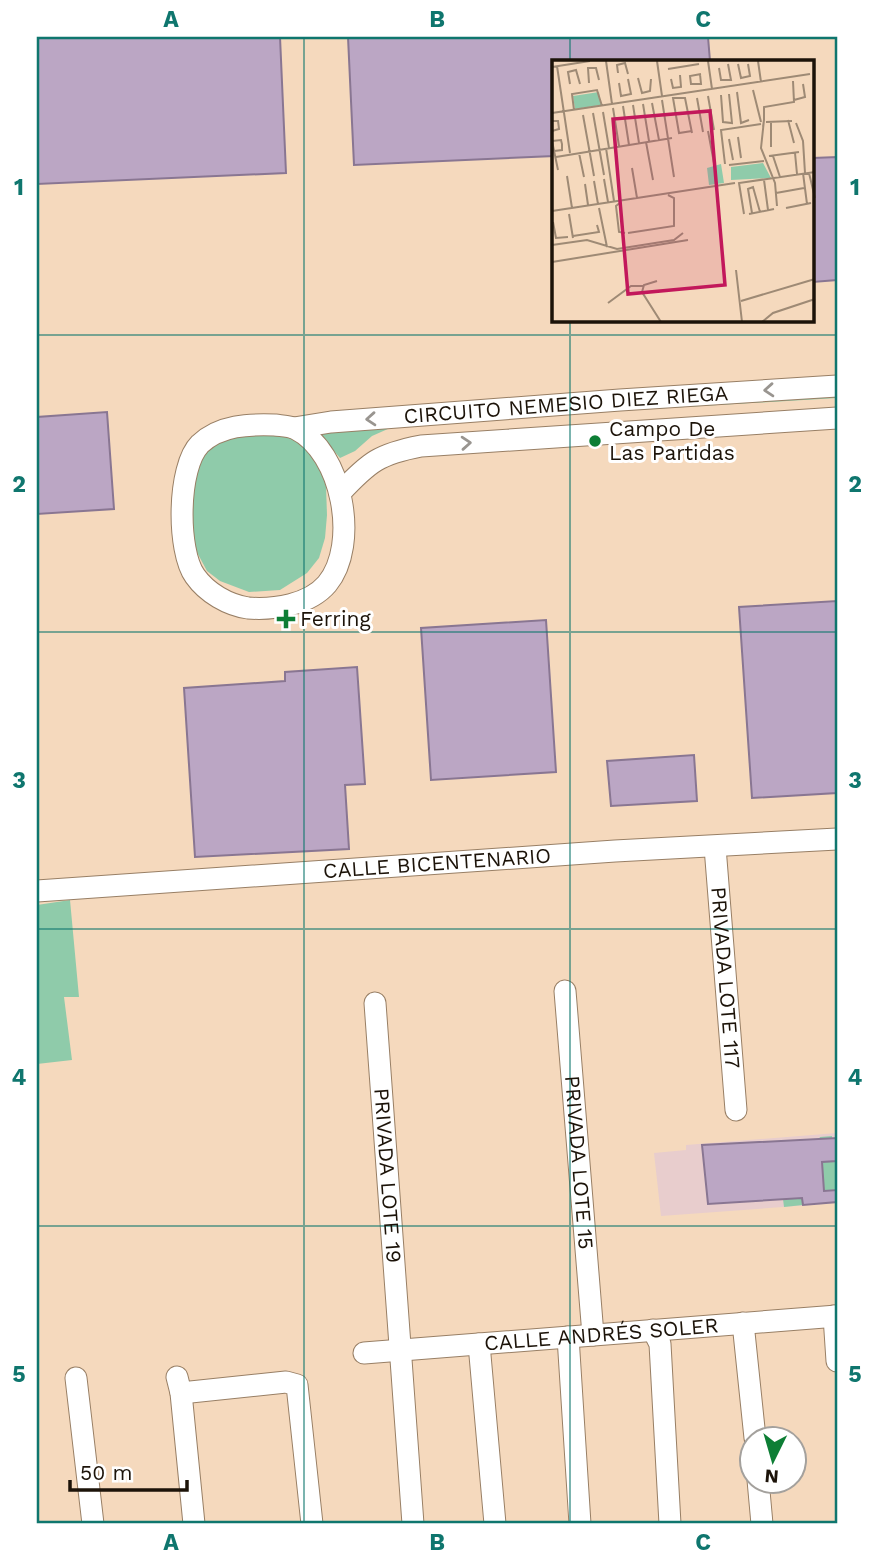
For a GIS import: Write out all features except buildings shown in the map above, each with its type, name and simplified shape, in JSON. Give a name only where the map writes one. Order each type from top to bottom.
[{"type":"street","name":"CIRCUITO NEMESIO DIEZ RIEGA","points":[[294,428],[314,442],[333,470],[340,493],[342,547],[338,565],[326,584],[311,597],[277,608],[248,608],[232,604],[210,592],[194,575],[187,556],[183,491],[188,463],[199,445],[215,434],[237,426],[275,425],[294,428],[331,422],[837,386]]},
{"type":"street","points":[[620,400],[621,431]]},
{"type":"street","name":"CIRCUITO NEMESIO DIEZ RIEGA","points":[[340,493],[374,461],[393,452],[422,446],[837,418]]},
{"type":"street","name":"CALLE BICENTENARIO","points":[[37,891],[88,898],[615,851],[715,847],[810,850],[837,839]]},
{"type":"street","name":"PRIVADA LOTE 117","points":[[715,847],[736,1110]]},
{"type":"street","name":"PRIVADA LOTE 15","points":[[565,991],[593,1335]]},
{"type":"street","name":"PRIVADA LOTE 19","points":[[375,1003],[413,1524]]},
{"type":"street","points":[[836,1316],[837,1361]]},
{"type":"street","name":"CALLE ANDRÉS SOLER","points":[[364,1353],[836,1316]]},
{"type":"street","points":[[743,1323],[754,1424]]},
{"type":"street","points":[[653,1330],[660,1345],[670,1524]]},
{"type":"street","points":[[568,1337],[580,1524]]},
{"type":"street","points":[[479,1344],[495,1524]]},
{"type":"street","points":[[76,1378],[93,1524]]},
{"type":"street","points":[[194,1524],[179,1385],[286,1382],[297,1385],[312,1524]]},
{"type":"street","points":[[759,1494],[762,1524]]},
{"type":"shaded area","points":[[837,1133],[837,1203],[661,1216],[654,1153],[686,1150],[686,1145]]},
{"type":"green space","points":[[837,385],[837,398],[399,424],[372,436],[355,451],[340,458],[315,429]]},
{"type":"green space","points":[[229,432],[297,436],[321,467],[326,486],[327,515],[325,538],[319,558],[307,573],[280,590],[249,592],[220,581],[207,571],[192,543],[189,523],[196,459]]},
{"type":"green space","points":[[70,900],[79,997],[64,997],[72,1060],[37,1064],[37,905]]},
{"type":"green space","points":[[832,1136],[833,1161],[837,1161],[837,1190],[826,1191],[827,1204],[819,1204],[819,1193],[802,1194],[803,1205],[784,1207],[783,1199],[820,1137]]},
{"type":"place","name":"Campo De Las Partidas","points":[[595,441]]},
{"type":"place","name":"Ferring","points":[[286,619]]}]
